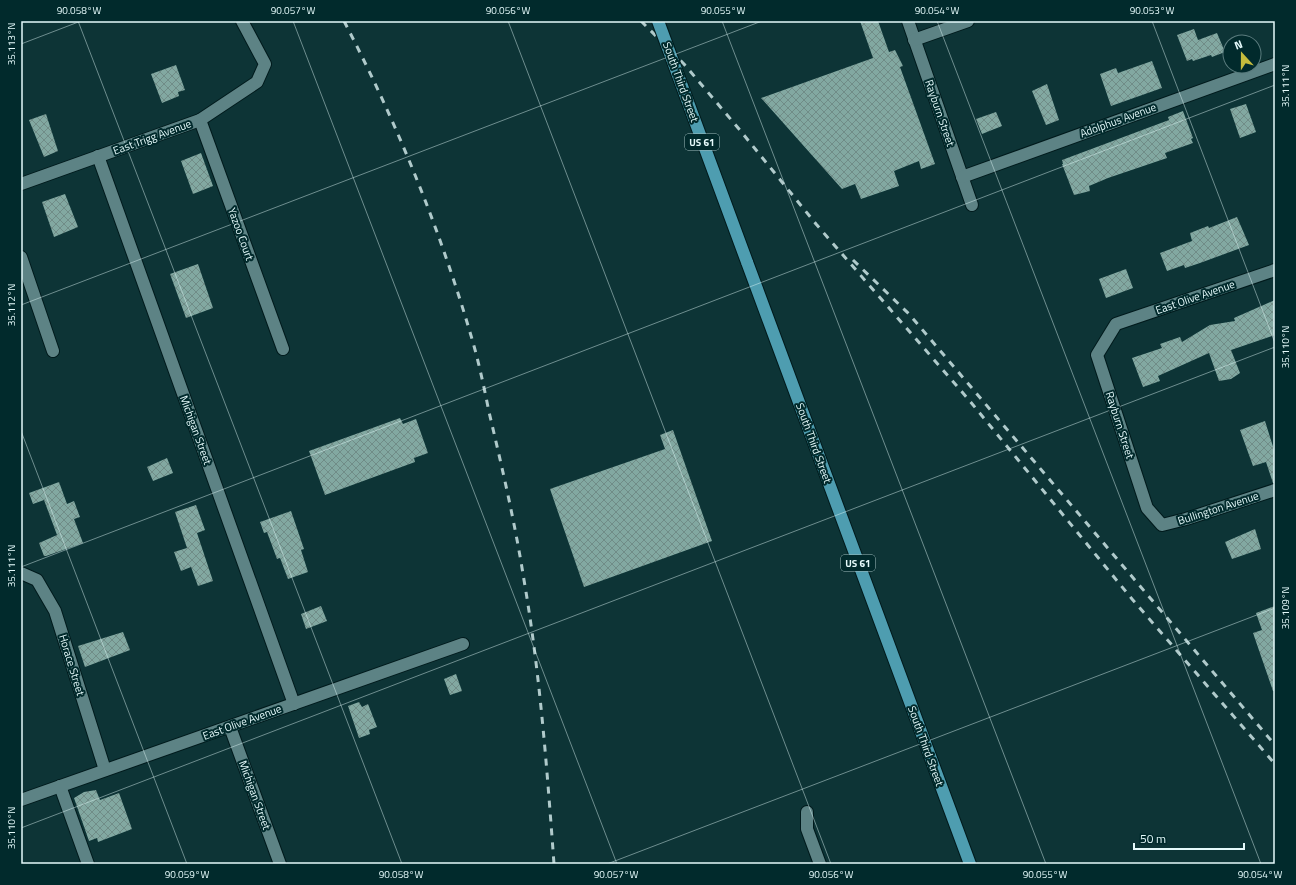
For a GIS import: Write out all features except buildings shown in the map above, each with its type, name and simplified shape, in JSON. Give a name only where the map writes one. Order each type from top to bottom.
[{"type":"main road","name":"South Third Street","points":[[658,21],[970,864]]},
{"type":"street","name":"East Trigg Avenue","points":[[21,184],[200,120],[257,82],[265,64],[242,21]]},
{"type":"street","name":"Rayburn Street","points":[[908,21],[972,205]]},
{"type":"street","points":[[914,40],[968,21]]},
{"type":"street","name":"Adolphus Avenue","points":[[962,177],[1275,64]]},
{"type":"street","name":"Yazoo Court","points":[[200,120],[283,349]]},
{"type":"street","name":"Michigan Street","points":[[98,156],[294,704]]},
{"type":"street","points":[[21,257],[53,351]]},
{"type":"street","name":"East Olive Avenue","points":[[1116,324],[1275,270]]},
{"type":"street","name":"Rayburn Street","points":[[1116,324],[1097,355],[1147,508],[1162,525]]},
{"type":"street","name":"Bullington Avenue","points":[[1162,525],[1186,519],[1275,490]]},
{"type":"street","name":"Horace Street","points":[[21,574],[37,580],[55,610],[105,770]]},
{"type":"street","name":"East Olive Avenue","points":[[21,800],[463,644]]},
{"type":"street","name":"Michigan Street","points":[[230,727],[280,864]]},
{"type":"street","points":[[60,786],[88,864]]},
{"type":"street","points":[[807,812],[807,829],[820,864]]},
{"type":"railway","points":[[344,21],[382,98],[416,177],[446,257],[477,357],[512,516],[530,615],[549,793],[554,864]]},
{"type":"railway","points":[[641,21],[684,64],[816,224],[969,400],[1132,599],[1275,764]]},
{"type":"railway","points":[[853,260],[909,314],[1275,745]]}]
